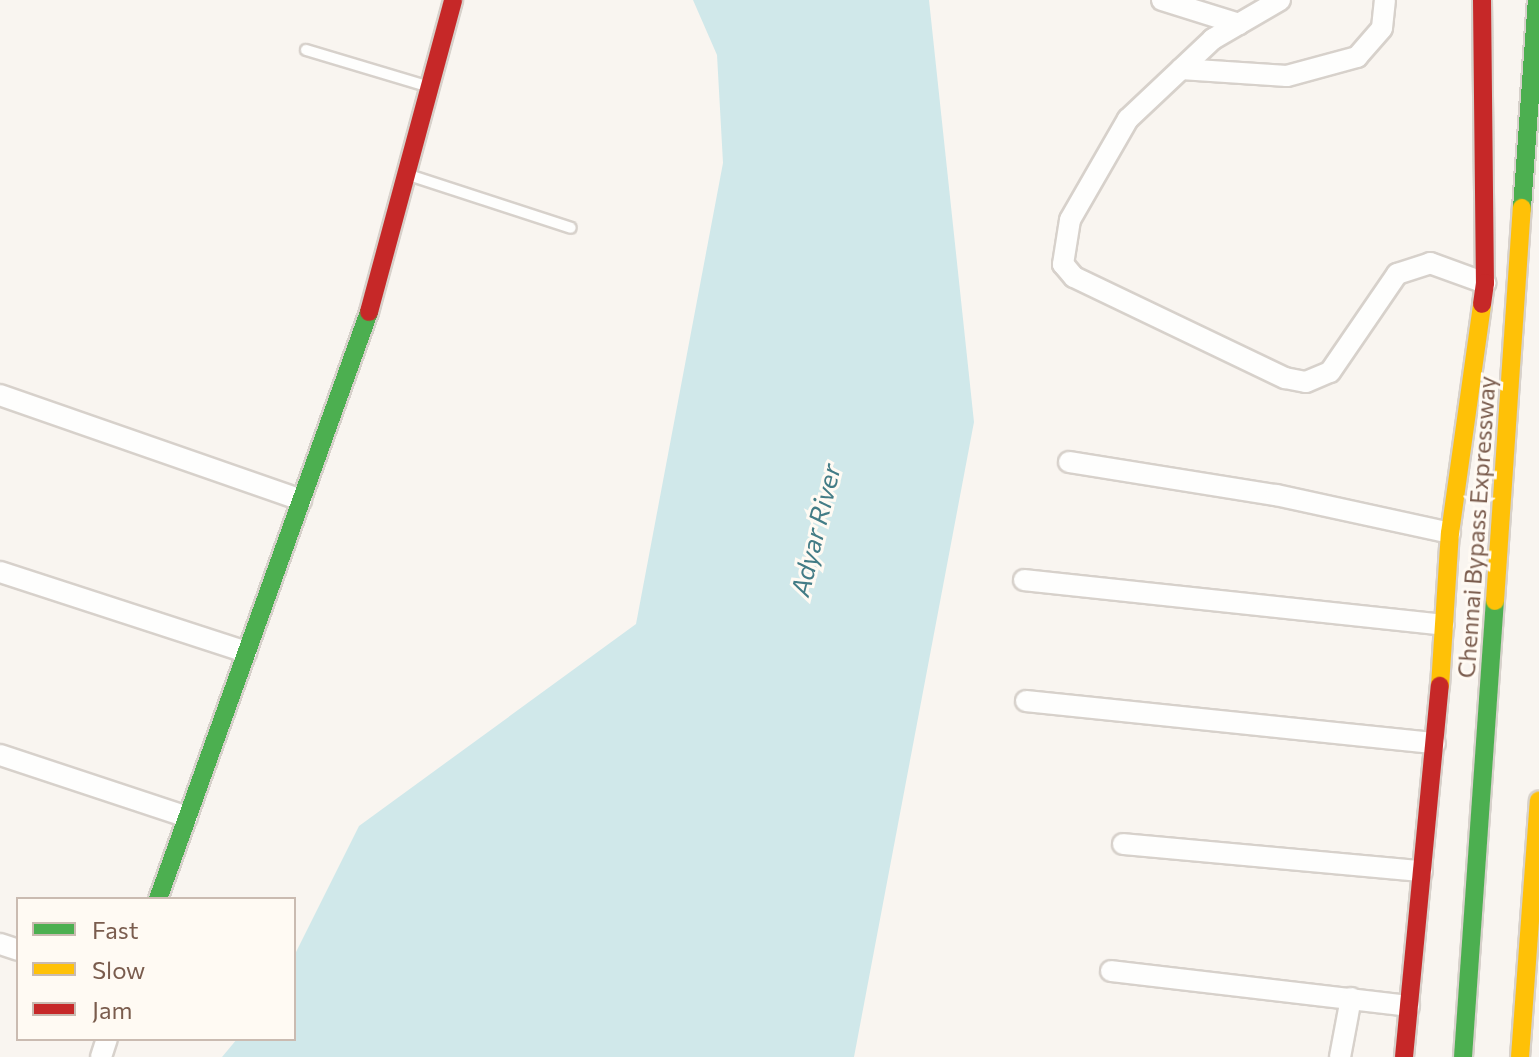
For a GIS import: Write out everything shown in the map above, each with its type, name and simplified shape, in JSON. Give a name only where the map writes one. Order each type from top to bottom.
[{"type":"main road","points":[[159,897],[374,297],[453,0]]},
{"type":"main road","points":[[1404,1057],[1435,743],[1450,533],[1485,283],[1482,0]]},
{"type":"main road","name":"Chennai Bypass Expressway","points":[[1463,1057],[1537,0]]},
{"type":"main road","points":[[1520,1057],[1539,801]]},
{"type":"street","points":[[1162,0],[1239,24]]},
{"type":"street","points":[[1280,0],[1213,39],[1128,119],[1070,220],[1063,264],[1074,277],[1285,378],[1306,382],[1330,372],[1397,274],[1430,263],[1485,283]]},
{"type":"street","points":[[1181,69],[1287,76],[1331,66],[1357,57],[1370,46],[1382,28],[1385,0]]},
{"type":"street","points":[[0,395],[301,500]]},
{"type":"street","points":[[1069,462],[1276,495],[1450,533]]},
{"type":"street","points":[[0,572],[246,652]]},
{"type":"street","points":[[1024,580],[1444,625]]},
{"type":"street","points":[[1026,701],[1435,743]]},
{"type":"street","points":[[0,755],[187,817]]},
{"type":"street","points":[[1123,844],[1422,871]]},
{"type":"street","points":[[1111,971],[1409,1006]]},
{"type":"street","points":[[1340,1057],[1351,998]]},
{"type":"lane","points":[[306,50],[430,87]]},
{"type":"lane","points":[[407,174],[571,228]]},
{"type":"water","name":"Adyar River","points":[[693,0],[929,0],[974,422],[854,1057],[222,1057],[235,1041],[296,1041],[296,952],[359,826],[636,624],[723,163],[717,55]]},
{"type":"traffic: fast","points":[[1522,208],[1537,0]]},
{"type":"traffic: fast","points":[[159,897],[369,312]]},
{"type":"traffic: fast","points":[[1463,1057],[1495,601]]},
{"type":"traffic: slow","points":[[1495,601],[1522,208]]},
{"type":"traffic: slow","points":[[1440,686],[1450,533],[1482,304]]},
{"type":"traffic: slow","points":[[1520,1057],[1539,801]]},
{"type":"traffic: jam","points":[[369,312],[453,0]]},
{"type":"traffic: jam","points":[[1482,0],[1485,283],[1482,304]]},
{"type":"traffic: jam","points":[[1404,1057],[1440,686]]}]
